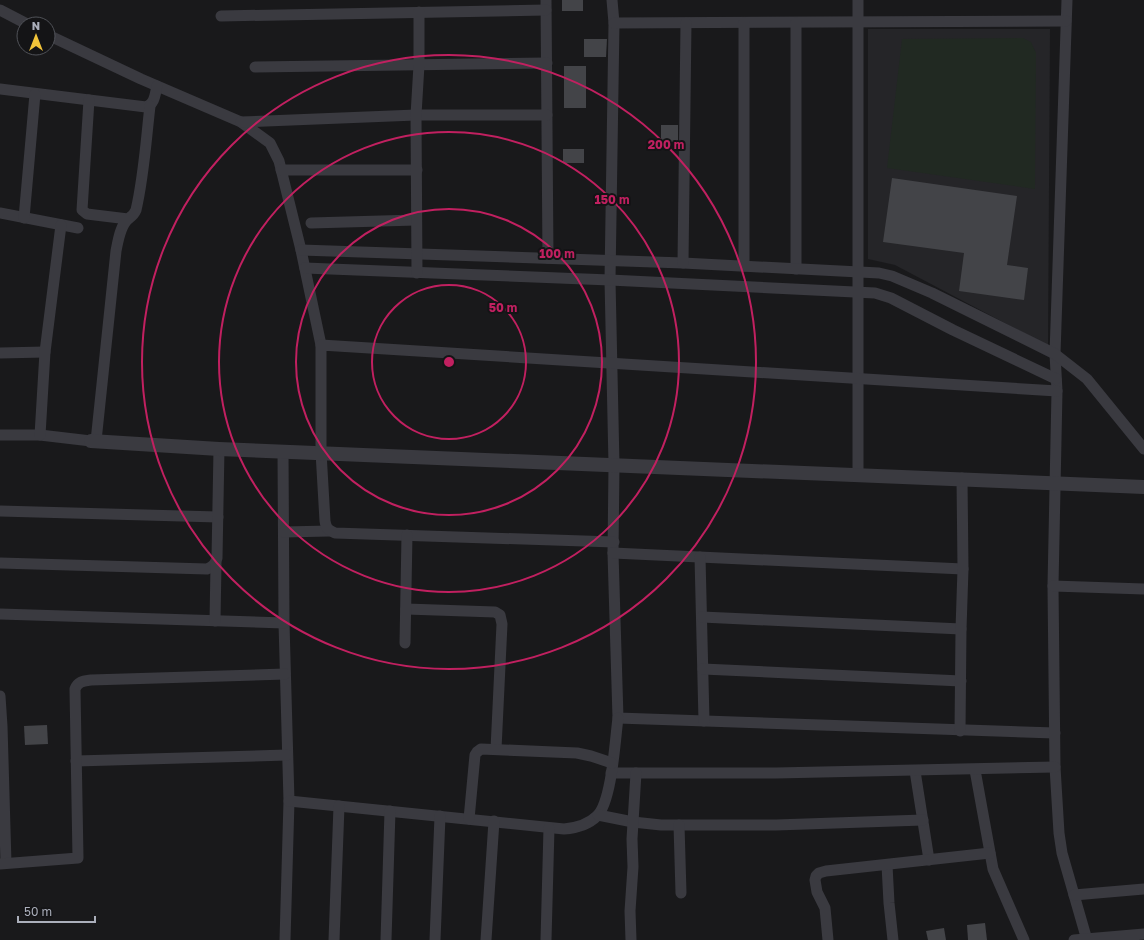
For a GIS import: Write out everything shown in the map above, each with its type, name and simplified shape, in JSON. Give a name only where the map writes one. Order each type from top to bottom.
[{"type":"street","points":[[289,801],[469,818],[564,829],[575,828],[587,824],[598,815],[604,805],[612,768],[618,718],[610,280],[614,23],[612,0]]},
{"type":"street","points":[[858,0],[858,475]]},
{"type":"street","points":[[1067,0],[1055,354],[1057,385],[1053,586],[1055,767],[1059,834],[1062,853],[1087,939]]},
{"type":"street","points":[[221,16],[419,12],[546,5],[548,63],[548,258]]},
{"type":"street","points":[[0,10],[16,18]]},
{"type":"street","points":[[417,273],[416,220],[418,170],[416,115],[419,65],[419,12]]},
{"type":"street","points":[[614,23],[1066,21]]},
{"type":"street","points":[[683,263],[686,23]]},
{"type":"street","points":[[744,23],[744,266]]},
{"type":"street","points":[[796,23],[796,269]]},
{"type":"street","points":[[56,39],[157,86],[241,122],[270,143],[279,161],[301,250],[321,345],[320,452],[324,520],[329,531]]},
{"type":"street","points":[[255,66],[548,63]]},
{"type":"street","points":[[94,441],[116,251],[121,230],[128,219],[131,218],[136,211],[150,106],[153,102],[157,86]]},
{"type":"street","points":[[0,89],[146,107],[150,106]]},
{"type":"street","points":[[24,218],[35,94]]},
{"type":"street","points":[[89,100],[82,210],[87,214],[128,219]]},
{"type":"street","points":[[241,122],[416,115],[547,115]]},
{"type":"street","points":[[281,170],[418,170]]},
{"type":"street","points":[[0,213],[78,228]]},
{"type":"street","points":[[311,223],[416,220]]},
{"type":"street","points":[[40,435],[45,352],[61,225]]},
{"type":"street","points":[[301,250],[683,263],[858,271],[892,276],[932,293],[1055,354],[1087,379],[1144,448]]},
{"type":"street","points":[[305,268],[610,280],[875,293],[891,298],[1057,385]]},
{"type":"street","points":[[321,345],[858,378],[1057,385]]},
{"type":"street","points":[[0,353],[45,352]]},
{"type":"street","points":[[0,435],[40,435],[94,441],[219,449],[962,478],[1144,487]]},
{"type":"street","points":[[215,621],[219,449]]},
{"type":"street","points":[[284,451],[284,623],[289,801],[285,940]]},
{"type":"street","points":[[960,731],[963,569],[962,478]]},
{"type":"street","points":[[0,511],[218,517]]},
{"type":"street","points":[[284,532],[329,531],[335,533],[408,535],[614,548],[700,557],[963,569]]},
{"type":"street","points":[[405,643],[408,535]]},
{"type":"street","points":[[700,557],[704,721]]},
{"type":"street","points":[[0,563],[207,569],[216,564]]},
{"type":"street","points":[[1053,586],[1144,589]]},
{"type":"street","points":[[406,609],[495,612],[500,615],[502,624],[496,749]]},
{"type":"street","points":[[0,614],[284,623]]},
{"type":"street","points":[[702,617],[961,629]]},
{"type":"street","points":[[703,668],[961,681]]},
{"type":"street","points":[[0,696],[3,864],[78,858],[75,689],[77,684],[81,681],[285,674]]},
{"type":"street","points":[[618,718],[960,731],[1055,733]]},
{"type":"street","points":[[469,818],[475,755],[481,749],[577,753],[591,756],[612,768],[636,773],[776,773],[974,770],[1055,767]]},
{"type":"street","points":[[76,761],[287,755]]},
{"type":"street","points":[[974,770],[990,853],[996,876],[1024,940]]},
{"type":"street","points":[[915,771],[929,860]]},
{"type":"street","points":[[631,940],[630,911],[633,867],[632,839],[636,773]]},
{"type":"street","points":[[334,940],[339,806]]},
{"type":"street","points":[[386,940],[390,811]]},
{"type":"street","points":[[598,815],[633,822],[661,825],[776,825],[923,820]]},
{"type":"street","points":[[435,940],[440,816]]},
{"type":"street","points":[[486,940],[494,821]]},
{"type":"street","points":[[679,825],[681,893]]},
{"type":"street","points":[[546,940],[549,828]]},
{"type":"street","points":[[828,940],[825,908],[817,892],[815,880],[819,873],[990,853]]},
{"type":"street","points":[[887,865],[889,903],[894,940]]},
{"type":"street","points":[[1074,895],[1144,889]]},
{"type":"street","points":[[1074,940],[1144,934]]},
{"type":"shaded area","points":[[868,29],[1050,29],[1048,346],[895,265],[868,259]]},
{"type":"shaded area","points":[[1023,38],[1031,42],[1036,53],[1035,189],[887,168],[902,39]]},
{"type":"building","points":[[562,0],[583,0],[583,11],[562,11]]},
{"type":"building","points":[[584,39],[607,39],[606,57],[584,57]]},
{"type":"building","points":[[564,66],[586,66],[586,108],[564,108]]},
{"type":"building","points":[[661,125],[678,125],[678,142],[661,142]]},
{"type":"building","points":[[563,149],[584,149],[584,163],[563,163]]},
{"type":"building","points":[[892,178],[1017,196],[1007,265],[1028,268],[1024,300],[959,291],[964,253],[883,242]]},
{"type":"building","points":[[47,725],[48,744],[25,745],[24,726]]},
{"type":"building","points":[[985,923],[987,940],[968,940],[967,925]]},
{"type":"building","points":[[944,928],[946,940],[928,940],[926,931]]}]
